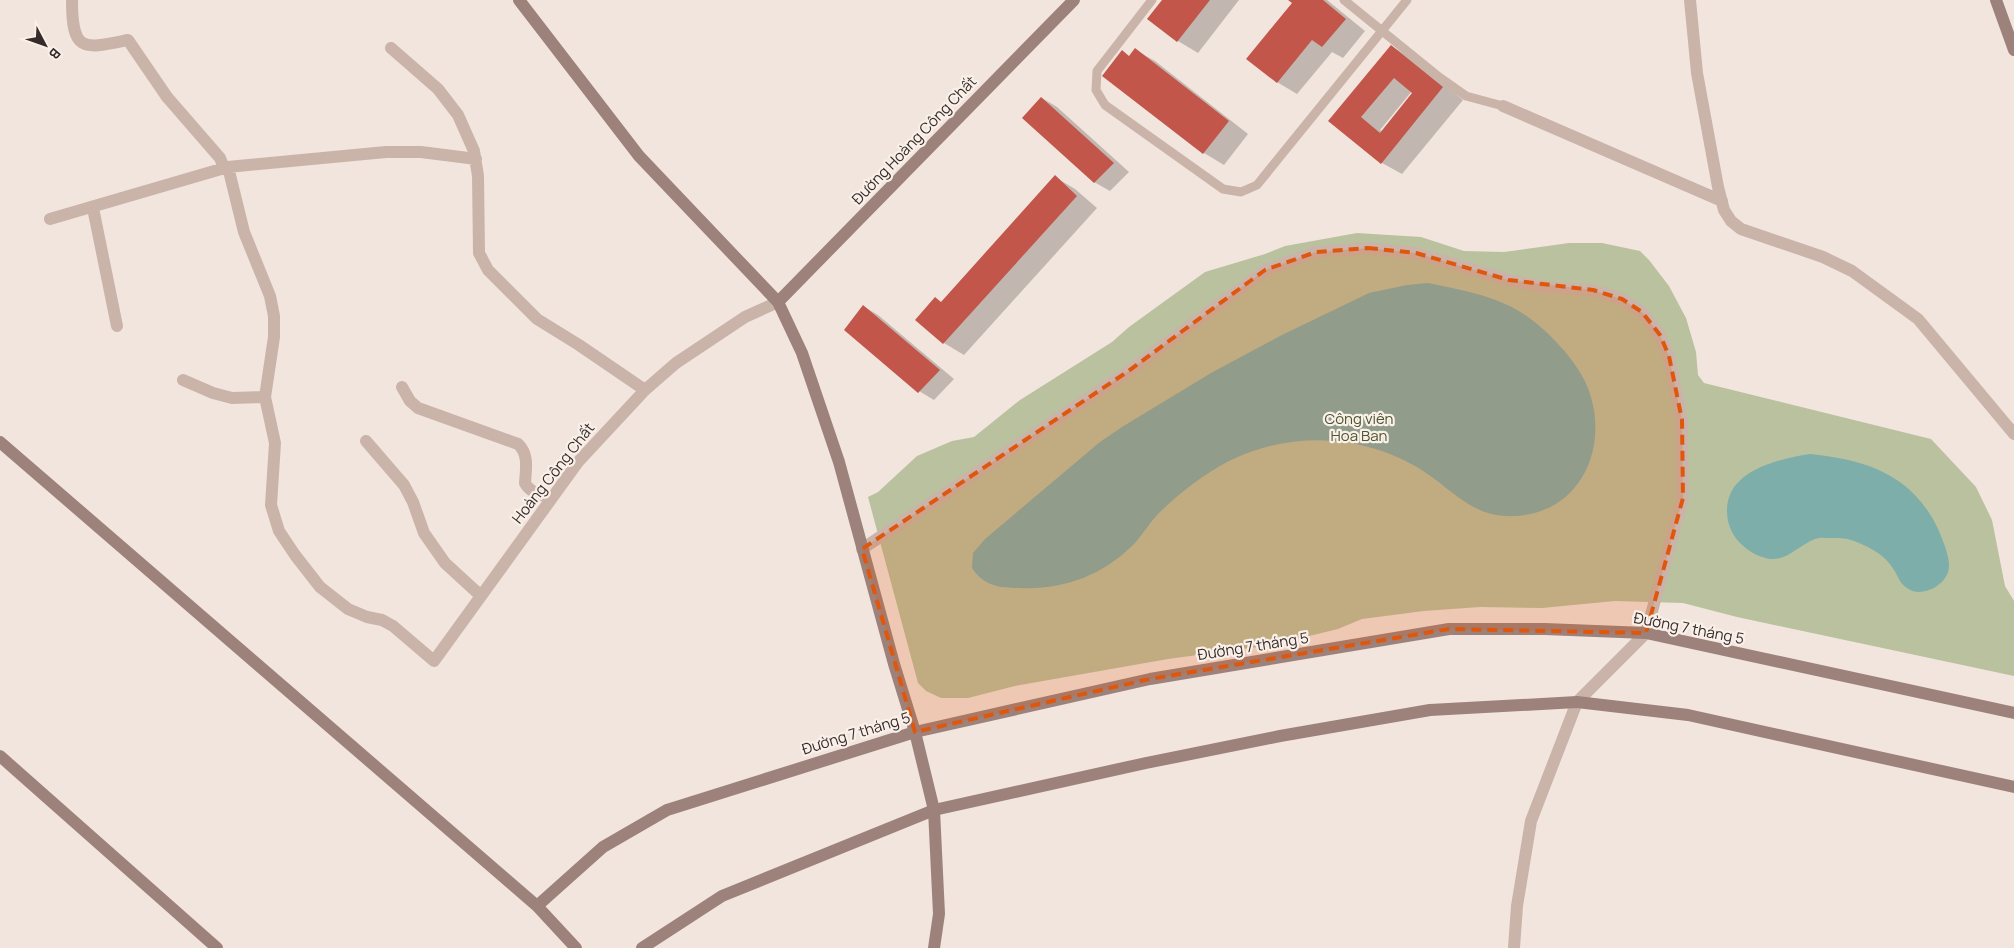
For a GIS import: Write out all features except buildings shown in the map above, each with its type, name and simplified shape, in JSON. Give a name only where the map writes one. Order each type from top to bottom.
[{"type":"street","points":[[72,0],[77,37],[85,45],[95,47],[128,40],[167,97],[220,158],[226,167],[244,232],[270,296],[274,316],[274,337],[265,397],[232,398],[213,393],[183,380]]},
{"type":"street","points":[[519,0],[639,156],[778,302],[802,353],[839,462],[894,664],[915,732],[934,810],[939,914],[934,948]]},
{"type":"street","name":"Đường Hoàng Công Chất","points":[[778,302],[1074,0]]},
{"type":"street","points":[[1690,0],[1697,73],[1724,210],[1731,221],[1741,229],[1823,257],[1852,271],[1918,319],[2014,434]]},
{"type":"street","points":[[1996,0],[2014,50]]},
{"type":"street","points":[[392,48],[438,90],[458,115],[476,159],[479,254],[488,270],[537,319],[645,390]]},
{"type":"street","points":[[1503,106],[1722,200]]},
{"type":"street","points":[[50,219],[93,208],[226,167],[386,152],[421,152],[476,159]]},
{"type":"street","points":[[93,208],[117,326]]},
{"type":"street","points":[[862,549],[1127,372],[1265,270],[1316,252],[1368,248],[1416,253],[1508,280],[1547,287],[1593,290],[1622,299],[1642,312],[1660,335],[1669,356],[1682,420],[1683,498],[1646,633],[1577,702],[1531,821],[1517,906],[1514,948]]},
{"type":"street","name":"Hoàng Công Chất","points":[[265,397],[275,443],[271,505],[279,530],[295,556],[320,587],[348,609],[367,617],[382,620],[393,626],[434,662],[578,462],[645,390],[676,363],[745,317],[778,302]]},
{"type":"street","points":[[402,387],[410,401],[418,408],[518,444],[523,448],[526,455],[525,483],[527,487],[530,490],[552,498]]},
{"type":"street","points":[[366,441],[404,486],[413,502],[424,533],[445,563],[481,596]]},
{"type":"street","points":[[0,442],[538,906],[576,948]]},
{"type":"street","name":"Đường 7 tháng 5","points":[[538,906],[603,847],[668,810],[915,732],[1150,680],[1449,629],[1545,629],[1646,633],[2014,713]]},
{"type":"street","points":[[642,948],[722,896],[934,810],[1146,763],[1270,738],[1421,712],[1577,702],[1688,715],[2014,787]]},
{"type":"street","points":[[0,756],[217,948]]},
{"type":"lane","points":[[1152,0],[1097,70],[1096,90],[1105,105],[1215,184],[1223,189],[1241,192],[1257,185],[1407,0]]},
{"type":"lane","points":[[1344,0],[1439,77],[1466,96],[1503,106]]},
{"type":"highlighted area","points":[[1368,248],[1416,253],[1509,280],[1593,290],[1622,299],[1642,312],[1660,335],[1669,356],[1682,420],[1683,498],[1646,633],[1449,629],[1150,679],[915,732],[862,549],[1127,372],[1265,270],[1316,252]]},
{"type":"green space","name":"Công viên Hoa Ban","points":[[1357,233],[1421,237],[1464,251],[1504,252],[1569,243],[1602,243],[1640,251],[1669,286],[1686,318],[1696,352],[1698,375],[1704,383],[1931,439],[1976,487],[1992,520],[2005,586],[2014,601],[2014,676],[1737,617],[1683,603],[1615,601],[1542,608],[1480,607],[1424,611],[1362,619],[1338,629],[1272,645],[1168,659],[1015,686],[968,698],[941,698],[926,691],[918,683],[868,497],[878,492],[917,456],[952,441],[974,437],[1020,400],[1112,342],[1129,327],[1205,272],[1285,246]]},
{"type":"water","points":[[1428,283],[1488,297],[1511,307],[1543,329],[1573,361],[1587,385],[1591,397],[1595,417],[1595,436],[1592,455],[1585,472],[1575,487],[1561,500],[1545,509],[1525,515],[1507,516],[1492,514],[1466,502],[1429,475],[1393,455],[1370,447],[1346,442],[1298,441],[1251,452],[1229,461],[1211,472],[1185,490],[1161,511],[1136,542],[1120,556],[1107,566],[1080,579],[1066,584],[1035,588],[1005,587],[987,582],[972,568],[973,553],[985,539],[1100,442],[1122,427],[1211,373],[1282,335],[1369,293],[1407,285]]},
{"type":"water","points":[[1810,454],[1869,466],[1886,473],[1902,483],[1916,496],[1939,531],[1947,553],[1949,566],[1948,573],[1944,579],[1926,591],[1913,591],[1903,584],[1890,564],[1880,554],[1855,541],[1846,539],[1817,538],[1786,556],[1772,559],[1753,553],[1744,547],[1731,531],[1728,521],[1727,505],[1732,491],[1740,480],[1765,465]]}]
